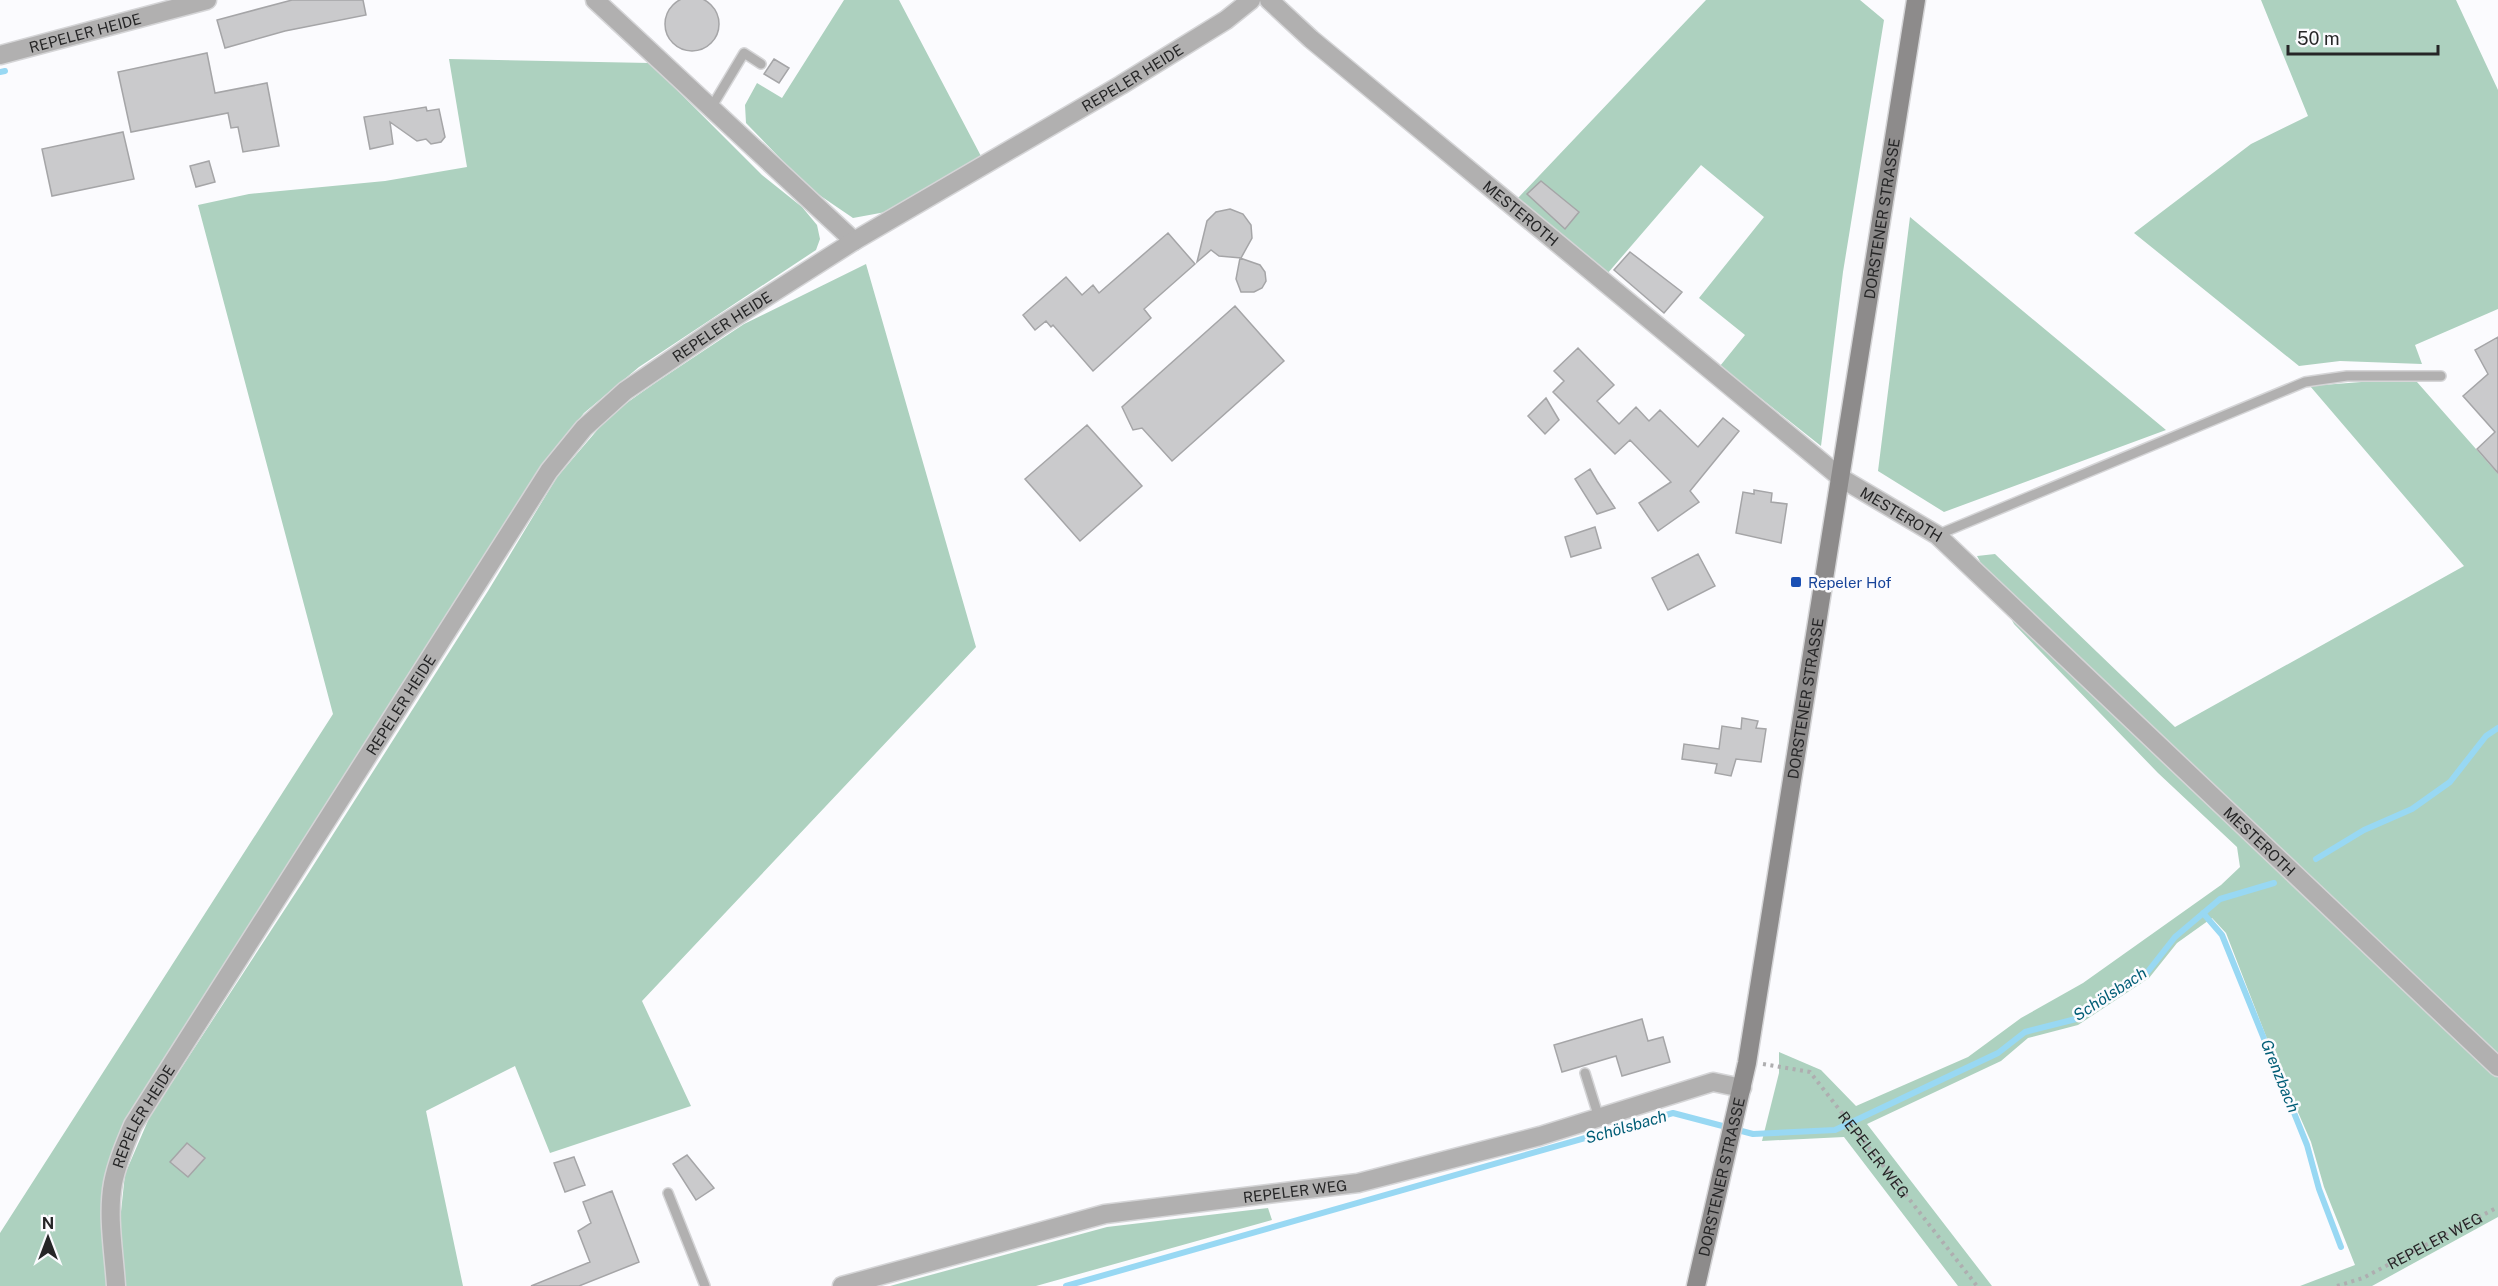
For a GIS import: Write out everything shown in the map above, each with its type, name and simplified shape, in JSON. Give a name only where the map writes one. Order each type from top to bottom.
[{"type":"main road","name":"DORSTENER STRASSE","points":[[1696,1286],[1747,1063],[1916,0]]},
{"type":"street","name":"REPELER HEIDE","points":[[0,56],[207,0]]},
{"type":"street","points":[[595,0],[855,241]]},
{"type":"street","name":"REPELER HEIDE","points":[[116,1286],[111,1220],[113,1184],[120,1157],[133,1125],[549,471],[584,428],[624,391],[719,327],[855,241],[1121,85],[1226,20],[1251,0]]},
{"type":"street","name":"MESTEROTH","points":[[1269,0],[1311,39],[1841,478],[1937,535],[2498,1067]]},
{"type":"street","name":"REPELER WEG","points":[[842,1286],[1105,1214],[1358,1184],[1599,1118],[1713,1082],[1742,1088]]},
{"type":"lane","points":[[711,108],[744,53],[761,64]]},
{"type":"lane","points":[[1937,535],[2305,381],[2347,375],[2441,376]]},
{"type":"lane","points":[[1585,1073],[1599,1118]]},
{"type":"lane","points":[[668,1193],[705,1286]]},
{"type":"path","name":"REPELER WEG","points":[[1747,1063],[1781,1065],[1810,1072],[1856,1134],[1977,1286]]},
{"type":"path","name":"REPELER WEG","points":[[2337,1286],[2363,1278],[2498,1207]]},
{"type":"green space","points":[[844,0],[899,0],[982,158],[891,211],[853,218],[809,188],[746,123],[745,105],[757,83],[782,98]]},
{"type":"green space","points":[[1706,0],[1860,0],[1884,20],[1843,272],[1821,446],[1720,366],[1745,335],[1699,298],[1764,217],[1701,165],[1607,274],[1518,198]]},
{"type":"green space","points":[[2261,0],[2456,0],[2498,90],[2498,309],[2415,345],[2422,364],[2340,361],[2299,366],[2134,233],[2251,144],[2308,116]]},
{"type":"green space","points":[[449,59],[650,63],[762,175],[802,207],[817,225],[820,239],[816,250],[639,367],[584,413],[538,471],[113,1156],[112,1286],[0,1286],[0,1233],[333,714],[198,205],[249,194],[385,181],[467,167]]},
{"type":"green space","points":[[1910,217],[2166,430],[1944,512],[1878,471]]},
{"type":"green space","points":[[866,264],[976,647],[642,1001],[691,1106],[550,1153],[515,1066],[426,1111],[463,1286],[125,1286],[120,1221],[125,1174],[150,1116],[304,880],[488,591],[557,477],[611,414],[655,383],[744,324]]},
{"type":"green space","points":[[2387,380],[2417,382],[2498,474],[2498,1217],[2372,1286],[2300,1286],[2355,1265],[2324,1187],[2311,1142],[2276,1062],[2226,933],[2212,918],[2177,943],[2149,978],[2078,1025],[2028,1038],[2001,1061],[1867,1124],[1992,1286],[1958,1286],[1844,1137],[1762,1141],[1779,1073],[1779,1052],[1821,1070],[1856,1106],[1968,1057],[2021,1018],[2083,983],[2221,885],[2240,867],[2237,847],[2158,773],[2014,624],[1977,556],[1995,554],[2175,727],[2464,566],[2310,386]]},
{"type":"green space","points":[[1268,1208],[1272,1220],[1036,1286],[890,1286],[1107,1227]]},
{"type":"building","points":[[692,-3],[702,-1],[711,5],[717,14],[719,24],[717,34],[711,43],[702,49],[692,51],[682,49],[673,43],[667,34],[665,24],[667,14],[673,5],[682,-1]]},
{"type":"building","points":[[292,0],[363,0],[366,15],[285,31],[225,48],[217,20]]},
{"type":"building","points":[[207,53],[215,93],[267,83],[279,146],[243,152],[238,127],[231,128],[228,113],[131,132],[118,72]]},
{"type":"building","points":[[774,59],[789,68],[779,83],[764,74]]},
{"type":"building","points":[[426,107],[427,111],[439,109],[445,137],[441,142],[431,144],[426,139],[417,141],[390,122],[393,144],[370,149],[364,117]]},
{"type":"building","points":[[123,132],[134,179],[52,196],[42,149]]},
{"type":"building","points":[[209,161],[215,182],[196,187],[190,166]]},
{"type":"building","points":[[1541,181],[1579,212],[1565,229],[1527,194]]},
{"type":"building","points":[[1230,209],[1243,214],[1251,225],[1252,238],[1241,258],[1219,256],[1211,250],[1197,262],[1207,221],[1216,212]]},
{"type":"building","points":[[1168,233],[1195,264],[1144,309],[1151,318],[1093,371],[1053,325],[1051,327],[1046,321],[1035,330],[1023,315],[1066,277],[1082,295],[1093,285],[1099,293]]},
{"type":"building","points":[[1630,252],[1682,292],[1664,313],[1614,270]]},
{"type":"building","points":[[1240,258],[1260,265],[1265,272],[1266,281],[1262,288],[1254,292],[1241,292],[1236,279]]},
{"type":"building","points":[[1235,306],[1284,361],[1172,461],[1142,428],[1133,430],[1122,407]]},
{"type":"building","points":[[2498,337],[2498,473],[2477,449],[2495,432],[2463,396],[2488,374],[2475,350]]},
{"type":"building","points":[[1578,348],[1614,385],[1597,401],[1619,424],[1636,407],[1649,421],[1660,410],[1698,447],[1723,418],[1739,431],[1690,491],[1699,502],[1658,531],[1639,503],[1671,482],[1630,440],[1615,454],[1553,392],[1564,381],[1554,371]]},
{"type":"building","points":[[1546,398],[1559,420],[1545,434],[1528,416]]},
{"type":"building","points":[[1087,425],[1142,486],[1080,541],[1025,479]]},
{"type":"building","points":[[1590,469],[1615,508],[1597,514],[1575,479]]},
{"type":"building","points":[[1754,490],[1772,493],[1771,502],[1787,504],[1781,543],[1736,533],[1743,492],[1754,494]]},
{"type":"building","points":[[1595,527],[1601,548],[1571,557],[1565,537]]},
{"type":"building","points":[[1698,554],[1715,586],[1668,610],[1652,578]]},
{"type":"building","points":[[1742,718],[1758,721],[1756,728],[1766,729],[1761,762],[1736,759],[1731,776],[1715,773],[1717,764],[1682,759],[1684,744],[1719,749],[1722,726],[1741,729]]},
{"type":"building","points":[[1642,1019],[1648,1041],[1663,1037],[1670,1062],[1622,1076],[1616,1056],[1562,1072],[1554,1045]]},
{"type":"building","points":[[187,1143],[205,1158],[188,1177],[170,1162]]},
{"type":"building","points":[[687,1155],[714,1188],[696,1200],[673,1164]]},
{"type":"building","points":[[574,1157],[585,1185],[565,1192],[554,1163]]},
{"type":"building","points":[[612,1191],[639,1262],[579,1286],[531,1286],[590,1262],[578,1231],[591,1223],[583,1202]]},
{"type":"waterway","points":[[0,72],[5,71]]},
{"type":"waterway","name":"Schölsbach","points":[[2316,859],[2364,830],[2412,809],[2450,782],[2486,736],[2498,728]]},
{"type":"waterway","name":"Schölsbach","points":[[1066,1286],[1673,1113],[1753,1134],[1835,1130],[1998,1053],[2025,1032],[2076,1019],[2146,974],[2175,937],[2220,899],[2274,883]]},
{"type":"waterway","name":"Grenzbach","points":[[2203,913],[2222,935],[2307,1145],[2319,1189],[2341,1247]]},
{"type":"place","name":"Repeler Hof","points":[[1796,582]]}]
